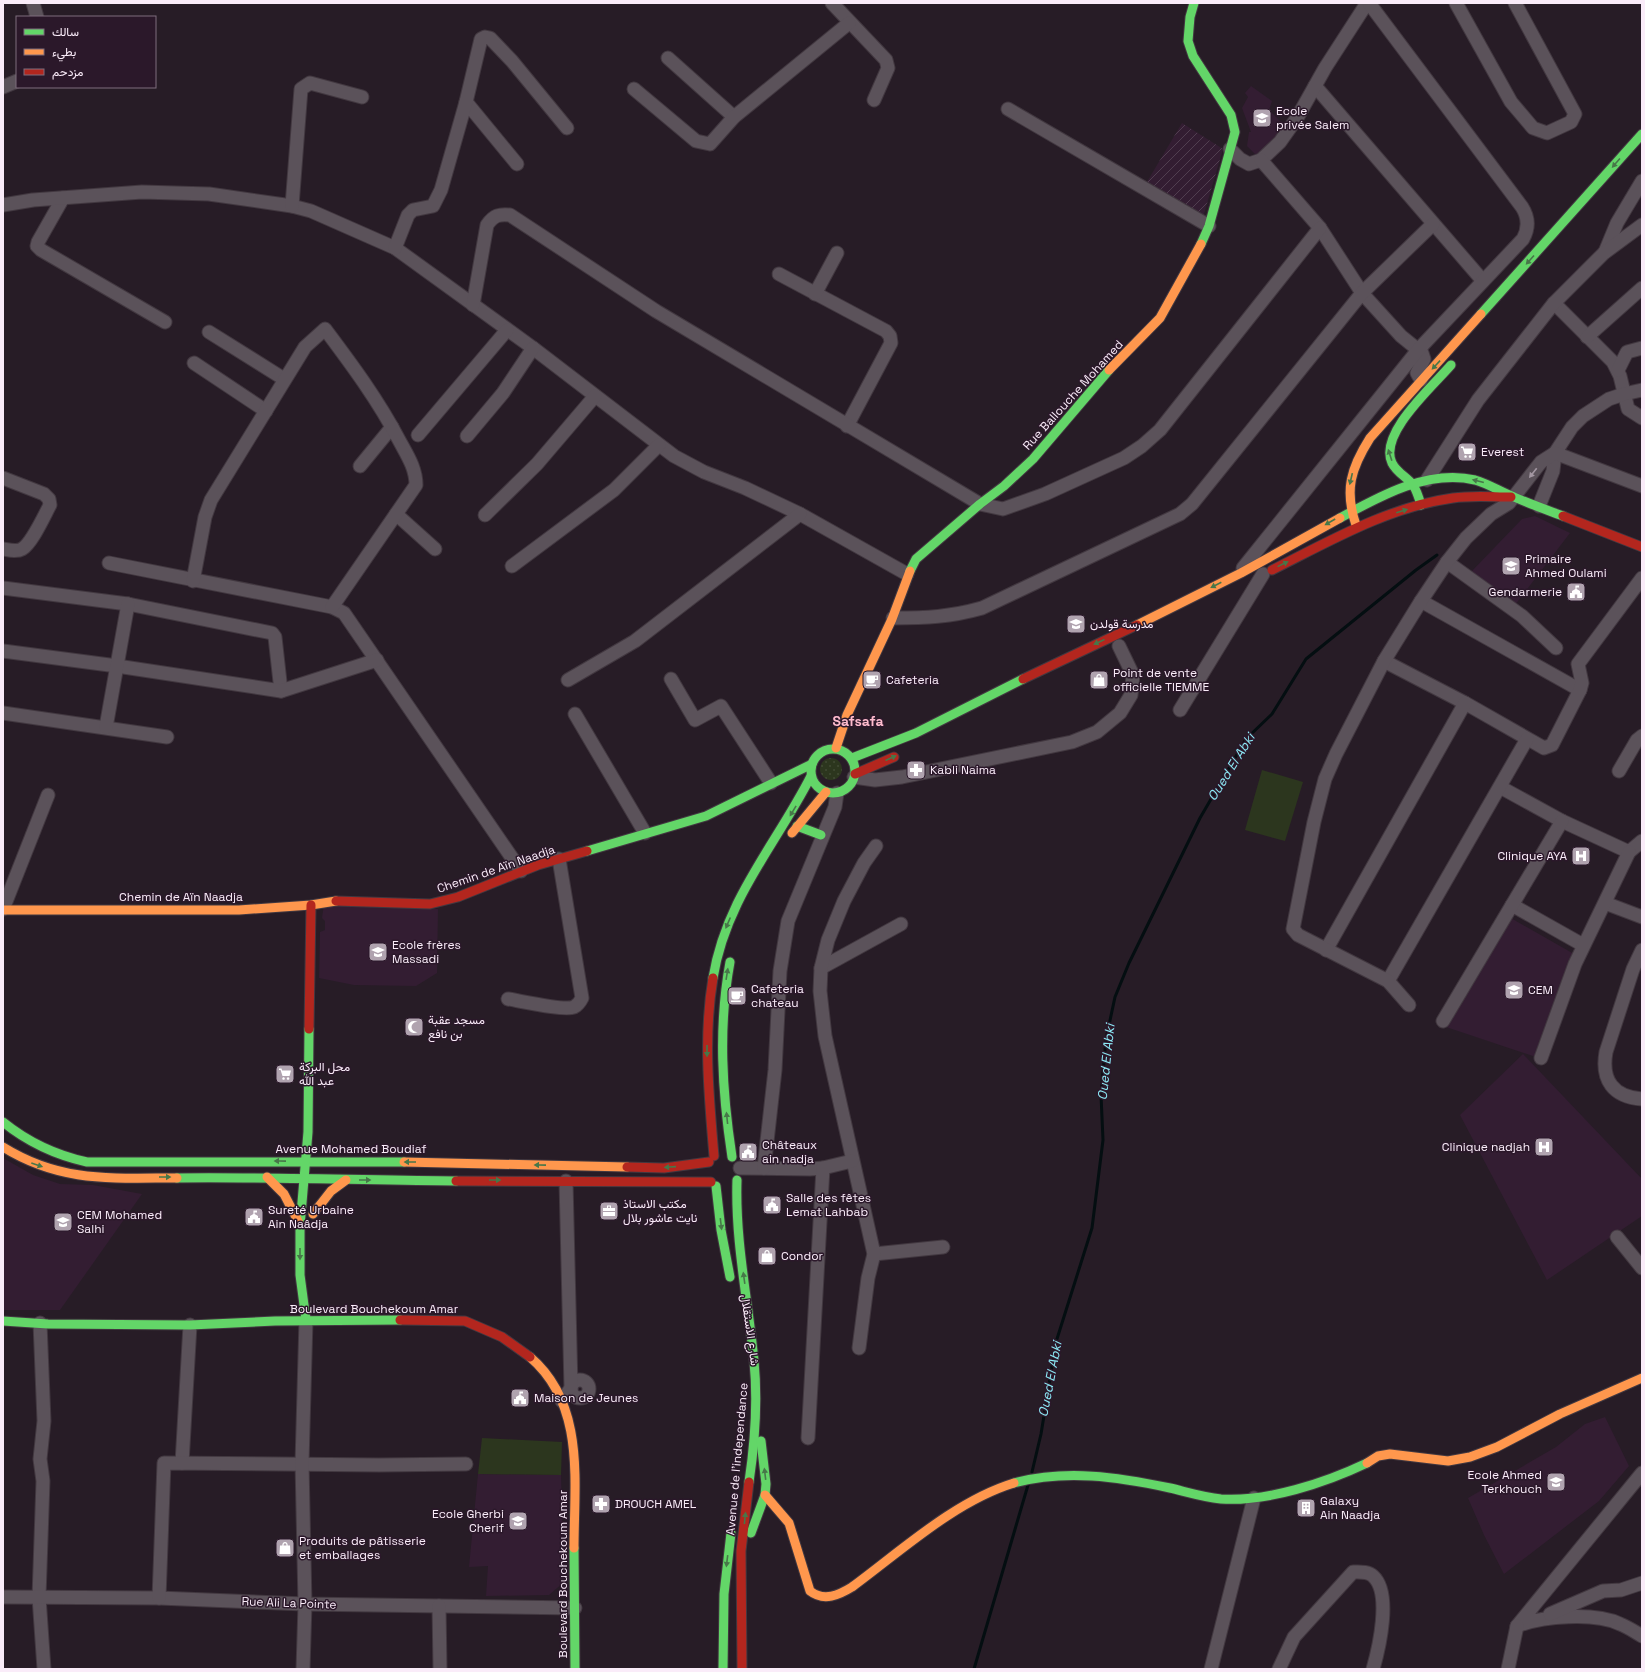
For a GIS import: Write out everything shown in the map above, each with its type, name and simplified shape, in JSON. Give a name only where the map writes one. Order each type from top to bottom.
[{"type":"main road","name":"Rue Ballouche Mohamed","points":[[836,748],[846,718],[893,618],[907,574],[916,559],[980,504],[1004,486],[1033,459],[1114,364],[1160,318],[1190,266],[1209,226],[1234,132],[1231,115],[1193,56],[1188,41],[1190,17],[1194,3]]},
{"type":"main road","points":[[1358,528],[1350,511],[1348,494],[1352,473],[1360,454],[1380,426],[1642,134]]},
{"type":"main road","points":[[1421,505],[1413,485],[1402,477],[1394,467],[1388,448],[1392,435],[1399,424],[1459,356]]},
{"type":"main road","points":[[852,758],[903,738],[1136,626],[1238,573],[1350,511],[1427,480],[1450,477],[1477,480],[1497,487],[1514,497],[1642,547]]},
{"type":"main road","points":[[1249,581],[1383,517],[1421,505],[1463,497],[1514,497]]},
{"type":"main road","points":[[713,1184],[707,1172],[711,1159],[707,1077],[707,1024],[711,986],[725,930],[737,902],[753,872],[801,797],[811,776],[812,764],[818,754],[824,750],[836,748],[848,754],[852,758],[855,775]]},
{"type":"main road","points":[[788,839],[797,826],[832,792],[846,789],[855,775],[902,753]]},
{"type":"main road","name":"Chemin de Aïn Naadja","points":[[3,909],[239,910],[311,905],[331,902],[430,904],[458,897],[520,871],[711,814],[812,764]]},
{"type":"main road","points":[[811,776],[817,786],[832,792]]},
{"type":"main road","points":[[797,826],[821,835]]},
{"type":"main road","points":[[306,1320],[300,1287],[300,1226],[302,1178],[308,1132],[311,905]]},
{"type":"main road","points":[[3,1147],[24,1161],[47,1169],[69,1175],[96,1178],[267,1177],[302,1178],[315,1181],[566,1181],[713,1184],[728,1187],[738,1174],[732,1156],[726,1113],[722,1046],[725,988],[731,956]]},
{"type":"main road","name":"Avenue Mohamed Boudiaf","points":[[3,1122],[20,1137],[38,1148],[61,1157],[87,1162],[434,1162],[664,1168],[711,1159]]},
{"type":"main road","points":[[308,1132],[315,1161],[315,1181]]},
{"type":"main road","points":[[711,1159],[723,1154],[732,1156]]},
{"type":"main road","name":"Avenue de l'independance","points":[[738,1174],[736,1195],[738,1240],[755,1362],[756,1390],[741,1562],[742,1669]]},
{"type":"main road","points":[[267,1177],[290,1204],[300,1226]]},
{"type":"main road","points":[[314,1199],[313,1218],[331,1191],[346,1180]]},
{"type":"main road","name":"شارع الاستقلال","points":[[713,1184],[732,1288]]},
{"type":"main road","points":[[295,1297],[300,1287]]},
{"type":"main road","points":[[306,1320],[312,1293]]},
{"type":"main road","points":[[275,1321],[285,1310]]},
{"type":"main road","name":"Boulevard Bouchekoum Amar","points":[[3,1321],[40,1323],[190,1324],[306,1320],[446,1320],[466,1322],[494,1332],[526,1353],[551,1379],[562,1401],[572,1432],[574,1450],[575,1669]]},
{"type":"main road","points":[[742,1622],[749,1541],[765,1496],[766,1484],[755,1362]]},
{"type":"main road","points":[[749,1483],[761,1489],[765,1496],[789,1523],[810,1591],[816,1596],[826,1597],[837,1595],[963,1508],[1003,1486],[1032,1478],[1081,1475],[1105,1477],[1224,1499],[1254,1498],[1279,1493],[1315,1482],[1363,1465],[1381,1455],[1400,1455],[1444,1461],[1459,1460],[1481,1454],[1562,1413],[1623,1388],[1642,1378]]},
{"type":"main road","points":[[747,1496],[758,1498],[765,1496]]},
{"type":"main road","points":[[723,1669],[724,1594],[732,1526]]},
{"type":"street","points":[[33,3],[37,16]]},
{"type":"street","points":[[832,3],[849,23],[886,60],[888,68],[874,100]]},
{"type":"street","points":[[1230,149],[1240,159],[1249,164],[1261,160],[1270,153],[1284,137],[1297,118],[1315,86],[1368,3],[1526,213],[1528,226],[1523,239],[1418,350],[1238,573]]},
{"type":"street","points":[[1456,3],[1511,102],[1533,128],[1547,133],[1571,122],[1575,114],[1514,3]]},
{"type":"street","points":[[634,90],[696,141],[710,144],[734,117],[849,23]]},
{"type":"street","points":[[395,248],[408,215],[413,210],[433,206],[438,198],[466,102],[481,39],[486,37],[490,38],[512,61],[567,128]]},
{"type":"street","points":[[668,58],[734,117]]},
{"type":"street","points":[[3,87],[16,81]]},
{"type":"street","points":[[292,206],[302,89],[310,83],[362,97]]},
{"type":"street","points":[[1315,86],[1483,281]]},
{"type":"street","points":[[466,102],[517,164]]},
{"type":"street","points":[[1008,110],[1209,226]]},
{"type":"street","points":[[1261,160],[1320,228],[1362,293],[1401,336],[1424,356],[1423,362],[1417,370],[1421,380]]},
{"type":"street","points":[[1604,253],[1617,223],[1642,181]]},
{"type":"street","points":[[3,205],[33,200],[84,195],[142,192],[194,193],[292,206],[311,211],[395,248],[533,348],[659,445],[704,472],[746,488],[800,514],[907,574]]},
{"type":"street","points":[[63,198],[37,246],[41,250],[165,322]]},
{"type":"street","points":[[473,305],[487,225],[493,217],[501,214],[510,216],[656,311],[847,426],[980,504],[1002,509],[1045,494],[1124,458],[1142,446],[1160,430],[1320,228]]},
{"type":"street","points":[[893,618],[955,616],[982,608],[1180,514],[1192,504],[1362,293],[1433,224]]},
{"type":"street","points":[[1427,480],[1478,400],[1554,303],[1604,253],[1642,225]]},
{"type":"street","points":[[815,294],[837,253]]},
{"type":"street","points":[[780,274],[886,331],[890,336],[891,343],[847,426]]},
{"type":"street","points":[[1587,337],[1642,288]]},
{"type":"street","points":[[1554,303],[1610,359],[1618,370],[1628,409],[1640,416]]},
{"type":"street","points":[[193,581],[205,517],[210,500],[305,347],[325,329],[361,376],[392,427],[413,466],[416,476],[416,485],[332,607]]},
{"type":"street","points":[[418,435],[507,330]]},
{"type":"street","points":[[209,332],[284,379]]},
{"type":"street","points":[[467,436],[503,394],[533,348]]},
{"type":"street","points":[[1618,370],[1627,352],[1642,348]]},
{"type":"street","points":[[194,363],[266,411]]},
{"type":"street","points":[[1539,506],[1553,471],[1555,453],[1567,433],[1583,416],[1602,403],[1624,394],[1642,390]]},
{"type":"street","points":[[485,515],[537,464],[595,396]]},
{"type":"street","points":[[360,466],[392,427]]},
{"type":"street","points":[[512,566],[614,490],[659,445]]},
{"type":"street","points":[[1409,1005],[1388,981],[1298,935],[1293,929],[1314,822],[1325,779],[1336,754],[1384,661],[1447,562],[1466,538],[1491,514],[1508,504],[1544,459],[1555,453],[1642,486]]},
{"type":"street","points":[[3,478],[44,494],[49,499],[50,505],[29,542],[22,549],[3,549]]},
{"type":"street","points":[[396,514],[435,549]]},
{"type":"street","points":[[568,680],[634,641],[800,514]]},
{"type":"street","points":[[1447,562],[1522,616],[1556,648]]},
{"type":"street","points":[[109,563],[193,581],[332,607],[344,613],[520,871]]},
{"type":"street","points":[[1180,710],[1263,574]]},
{"type":"street","points":[[1384,661],[1465,703],[1544,748],[1552,744],[1580,690],[1582,683],[1578,664],[1642,578]]},
{"type":"street","points":[[3,588],[128,604],[272,633],[275,637],[281,691]]},
{"type":"street","points":[[1421,601],[1580,690]]},
{"type":"street","points":[[106,727],[128,604]]},
{"type":"street","points":[[855,775],[875,780],[902,777],[1072,742],[1097,732],[1120,713],[1130,695],[1133,675],[1119,646]]},
{"type":"street","points":[[3,651],[117,666],[281,691],[377,660]]},
{"type":"street","points":[[671,679],[695,720],[721,706],[771,783]]},
{"type":"street","points":[[1326,950],[1465,703]]},
{"type":"street","points":[[3,713],[167,737]]},
{"type":"street","points":[[575,714],[645,833]]},
{"type":"street","points":[[1619,771],[1637,740],[1642,736]]},
{"type":"street","points":[[1388,981],[1527,739]]},
{"type":"street","points":[[1500,787],[1562,821],[1629,852]]},
{"type":"street","points":[[764,1168],[775,1070],[780,971],[788,921],[821,835],[835,806],[832,792]]},
{"type":"street","points":[[3,909],[48,795]]},
{"type":"street","points":[[1443,1021],[1562,821]]},
{"type":"street","points":[[1542,1058],[1583,945],[1629,852],[1642,841]]},
{"type":"street","points":[[859,1348],[868,1278],[874,1254],[825,1036],[820,991],[821,968],[828,940],[844,901],[864,863],[876,846]]},
{"type":"street","points":[[508,999],[574,1008],[580,1003],[582,998],[559,859]]},
{"type":"street","points":[[1604,903],[1642,918]]},
{"type":"street","points":[[1512,905],[1583,945]]},
{"type":"street","points":[[821,968],[901,924]]},
{"type":"street","points":[[1642,950],[1633,969],[1606,1052],[1604,1066],[1608,1080],[1613,1089],[1625,1096],[1642,1099]]},
{"type":"street","points":[[738,1174],[764,1168],[823,1168],[852,1161]]},
{"type":"street","points":[[808,1438],[823,1168]]},
{"type":"street","points":[[562,1401],[571,1388],[566,1181]]},
{"type":"street","points":[[1617,1237],[1642,1268]]},
{"type":"street","points":[[874,1254],[943,1247]]},
{"type":"street","points":[[303,1669],[305,1604],[302,1463],[306,1320]]},
{"type":"street","points":[[40,1323],[44,1421],[40,1459],[43,1481],[39,1597],[44,1669]]},
{"type":"street","points":[[182,1463],[190,1324]]},
{"type":"street","points":[[159,1598],[164,1463],[302,1463],[379,1465],[466,1464]]},
{"type":"street","points":[[1508,1669],[1517,1626],[1642,1473]]},
{"type":"street","points":[[1211,1669],[1254,1498]]},
{"type":"street","points":[[1279,1669],[1294,1637],[1353,1572],[1364,1572],[1373,1576],[1380,1588],[1383,1616],[1381,1638],[1373,1669]]},
{"type":"street","points":[[1517,1626],[1561,1610],[1602,1591],[1621,1590],[1642,1583]]},
{"type":"street","name":"Rue Ali La Pointe","points":[[3,1597],[159,1598],[305,1604],[575,1608]]},
{"type":"street","points":[[439,1606],[440,1669]]},
{"type":"street","points":[[1530,1621],[1576,1617],[1600,1619],[1620,1623],[1642,1636]]},
{"type":"shaded area","name":"Ecole privée Salem","points":[[1251,86],[1272,101],[1269,110],[1286,127],[1257,156],[1247,146],[1249,132],[1251,132],[1242,108],[1248,97],[1245,93]]},
{"type":"shaded area","points":[[1182,123],[1223,149],[1203,217],[1147,182]]},
{"type":"shaded area","name":"Primaire Ahmed Oulami","points":[[1535,516],[1570,533],[1515,605],[1471,572],[1522,519]]},
{"type":"shaded area","name":"Ecole frères Massadi","points":[[324,904],[438,909],[437,973],[416,986],[354,985],[319,978],[320,932],[325,930],[325,921],[322,918]]},
{"type":"shaded area","name":"CEM","points":[[1509,917],[1574,954],[1536,1057],[1446,1027]]},
{"type":"shaded area","name":"Clinique nadjah","points":[[1523,1054],[1642,1179],[1642,1216],[1547,1280],[1460,1115]]},
{"type":"shaded area","name":"CEM Mohamed Salhi","points":[[3,1158],[33,1175],[60,1184],[93,1185],[142,1194],[60,1310],[3,1310]]},
{"type":"shaded area","name":"Ecole Ahmed Terkhouch","points":[[1605,1417],[1629,1466],[1599,1501],[1504,1574],[1484,1535],[1468,1498],[1556,1447],[1585,1424]]},
{"type":"shaded area","name":"Ecole Gherbi Cherif","points":[[478,1474],[561,1475],[564,1582],[549,1595],[486,1596],[488,1566],[469,1567]]},
{"type":"green space","points":[[831,758],[835,759],[841,765],[841,773],[835,779],[831,780],[827,779],[821,773],[820,769],[821,765],[827,759]]},
{"type":"green space","points":[[1262,770],[1303,782],[1285,841],[1245,830]]},
{"type":"green space","points":[[482,1438],[562,1442],[561,1475],[478,1474]]},
{"type":"waterway","name":"Oued El Abki","points":[[1032,1472],[1041,1434],[1056,1342],[1092,1228],[1103,1140],[1101,1095],[1106,1039],[1115,997],[1129,963],[1200,818],[1246,739],[1272,714],[1306,659],[1416,570],[1437,555]]},
{"type":"waterway","name":"Oued El Abki","points":[[974,1669],[1028,1485]]},
{"type":"traffic: fast","points":[[1194,3],[1190,17],[1188,41],[1193,56],[1231,115],[1235,132],[1209,226],[1201,244]]},
{"type":"traffic: fast","points":[[1481,314],[1642,134]]},
{"type":"traffic: fast","points":[[1421,505],[1413,485],[1397,470],[1392,463],[1390,451],[1393,438],[1400,425],[1421,398],[1451,365]]},
{"type":"traffic: fast","points":[[910,571],[916,559],[980,504],[1004,486],[1033,459],[1109,370]]},
{"type":"traffic: fast","points":[[1340,518],[1388,493],[1422,481],[1440,478],[1475,480],[1520,500],[1563,516]]},
{"type":"traffic: fast","points":[[852,758],[916,733],[1023,679]]},
{"type":"traffic: fast","points":[[829,749],[837,749],[842,750],[849,755],[854,762],[855,771],[854,780],[849,787],[842,792],[829,793],[821,790],[814,783],[811,775],[811,767],[814,759],[821,752],[829,749]]},
{"type":"traffic: fast","points":[[587,851],[706,816],[812,764]]},
{"type":"traffic: fast","points":[[713,978],[720,949],[729,922],[740,897],[811,776]]},
{"type":"traffic: fast","points":[[797,826],[821,835]]},
{"type":"traffic: fast","points":[[730,962],[724,1011],[723,1059],[726,1108],[732,1157]]},
{"type":"traffic: fast","points":[[306,1320],[300,1275],[300,1226],[308,1132],[309,1029]]},
{"type":"traffic: fast","points":[[3,1122],[23,1136],[53,1152],[87,1162],[404,1162]]},
{"type":"traffic: fast","points":[[177,1178],[456,1181]]},
{"type":"traffic: fast","points":[[737,1180],[740,1248],[754,1361],[756,1392],[753,1452],[749,1482]]},
{"type":"traffic: fast","points":[[716,1186],[721,1230],[730,1277]]},
{"type":"traffic: fast","points":[[3,1321],[48,1324],[190,1325],[275,1321],[400,1320]]},
{"type":"traffic: fast","points":[[751,1533],[765,1495],[766,1484],[761,1441]]},
{"type":"traffic: fast","points":[[1014,1483],[1053,1476],[1092,1476],[1150,1484],[1201,1496],[1221,1499],[1239,1499],[1296,1490],[1367,1463]]},
{"type":"traffic: fast","points":[[723,1669],[724,1594],[731,1533]]},
{"type":"traffic: fast","points":[[574,1548],[575,1669]]},
{"type":"traffic: slow","points":[[1109,370],[1160,318],[1201,244]]},
{"type":"traffic: slow","points":[[1356,525],[1350,501],[1350,490],[1354,469],[1363,449],[1370,438],[1481,314]]},
{"type":"traffic: slow","points":[[1137,625],[1241,573],[1340,518]]},
{"type":"traffic: slow","points":[[836,748],[847,715],[892,619],[910,571]]},
{"type":"traffic: slow","points":[[792,833],[826,792]]},
{"type":"traffic: slow","points":[[3,910],[239,910],[311,905],[336,901]]},
{"type":"traffic: slow","points":[[3,1147],[24,1159],[66,1173],[109,1178],[177,1178]]},
{"type":"traffic: slow","points":[[404,1162],[627,1167]]},
{"type":"traffic: slow","points":[[267,1177],[284,1194],[299,1223]]},
{"type":"traffic: slow","points":[[313,1214],[331,1191],[346,1180]]},
{"type":"traffic: slow","points":[[530,1357],[548,1376],[560,1398],[569,1421],[575,1471],[574,1548]]},
{"type":"traffic: slow","points":[[1367,1463],[1378,1456],[1390,1454],[1448,1461],[1470,1457],[1497,1447],[1560,1414],[1642,1378]]},
{"type":"traffic: slow","points":[[765,1495],[789,1523],[810,1591],[826,1597],[837,1595],[852,1587],[929,1528],[950,1514],[992,1491],[1014,1483]]},
{"type":"traffic: jam","points":[[1272,570],[1360,526],[1405,509],[1429,502],[1460,497],[1511,497]]},
{"type":"traffic: jam","points":[[1563,516],[1642,547]]},
{"type":"traffic: jam","points":[[1023,679],[1137,625]]},
{"type":"traffic: jam","points":[[855,774],[894,757]]},
{"type":"traffic: jam","points":[[336,901],[430,904],[458,897],[538,865],[587,851]]},
{"type":"traffic: jam","points":[[309,1029],[311,905]]},
{"type":"traffic: jam","points":[[713,978],[708,1022],[708,1067],[714,1156]]},
{"type":"traffic: jam","points":[[627,1167],[664,1168],[709,1162]]},
{"type":"traffic: jam","points":[[456,1181],[711,1182]]},
{"type":"traffic: jam","points":[[400,1320],[465,1321],[502,1337],[530,1357]]},
{"type":"traffic: jam","points":[[742,1669],[741,1551],[749,1482]]},
{"type":"place","name":"Ecole privée Salem","points":[[1262,118]]},
{"type":"place","name":"Everest","points":[[1467,452]]},
{"type":"place","name":"Primaire Ahmed Oulami","points":[[1511,566]]},
{"type":"place","name":"Gendarmerie","points":[[1576,592]]},
{"type":"place","name":"مدرسة قولدن","points":[[1076,624]]},
{"type":"place","name":"Cafeteria","points":[[872,680]]},
{"type":"place","name":"Point de vente officielle TIEMME","points":[[1099,680]]},
{"type":"place","name":"Kabli Naima","points":[[916,770]]},
{"type":"place","name":"Clinique AYA","points":[[1581,856]]},
{"type":"place","name":"Ecole frères Massadi","points":[[378,952]]},
{"type":"place","name":"CEM","points":[[1514,990]]},
{"type":"place","name":"Cafeteria chateau","points":[[737,996]]},
{"type":"place","name":"مسجد عقبة بن نافع","points":[[414,1027]]},
{"type":"place","name":"محل البركة عبد الله","points":[[285,1074]]},
{"type":"place","name":"Clinique nadjah","points":[[1544,1147]]},
{"type":"place","name":"Châteaux ain nadja","points":[[748,1152]]},
{"type":"place","name":"Salle des fêtes Lemat Lahbab","points":[[772,1205]]},
{"type":"place","name":"مكتب الاستاذ نايت عاشور بلال","points":[[609,1211]]},
{"type":"place","name":"Sureté Urbaine Ain Naâdja","points":[[254,1217]]},
{"type":"place","name":"CEM Mohamed Salhi","points":[[63,1222]]},
{"type":"place","name":"Condor","points":[[767,1256]]},
{"type":"place","name":"Maison de Jeunes","points":[[520,1398]]},
{"type":"place","name":"Ecole Ahmed Terkhouch","points":[[1556,1482]]},
{"type":"place","name":"DROUCH AMEL","points":[[601,1504]]},
{"type":"place","name":"Galaxy Ain Naadja","points":[[1306,1508]]},
{"type":"place","name":"Ecole Gherbi Cherif","points":[[518,1521]]},
{"type":"place","name":"Produits de pâtisserie et emballages","points":[[285,1548]]},
{"type":"district","name":"Safsafa","points":[[858,721]]}]
